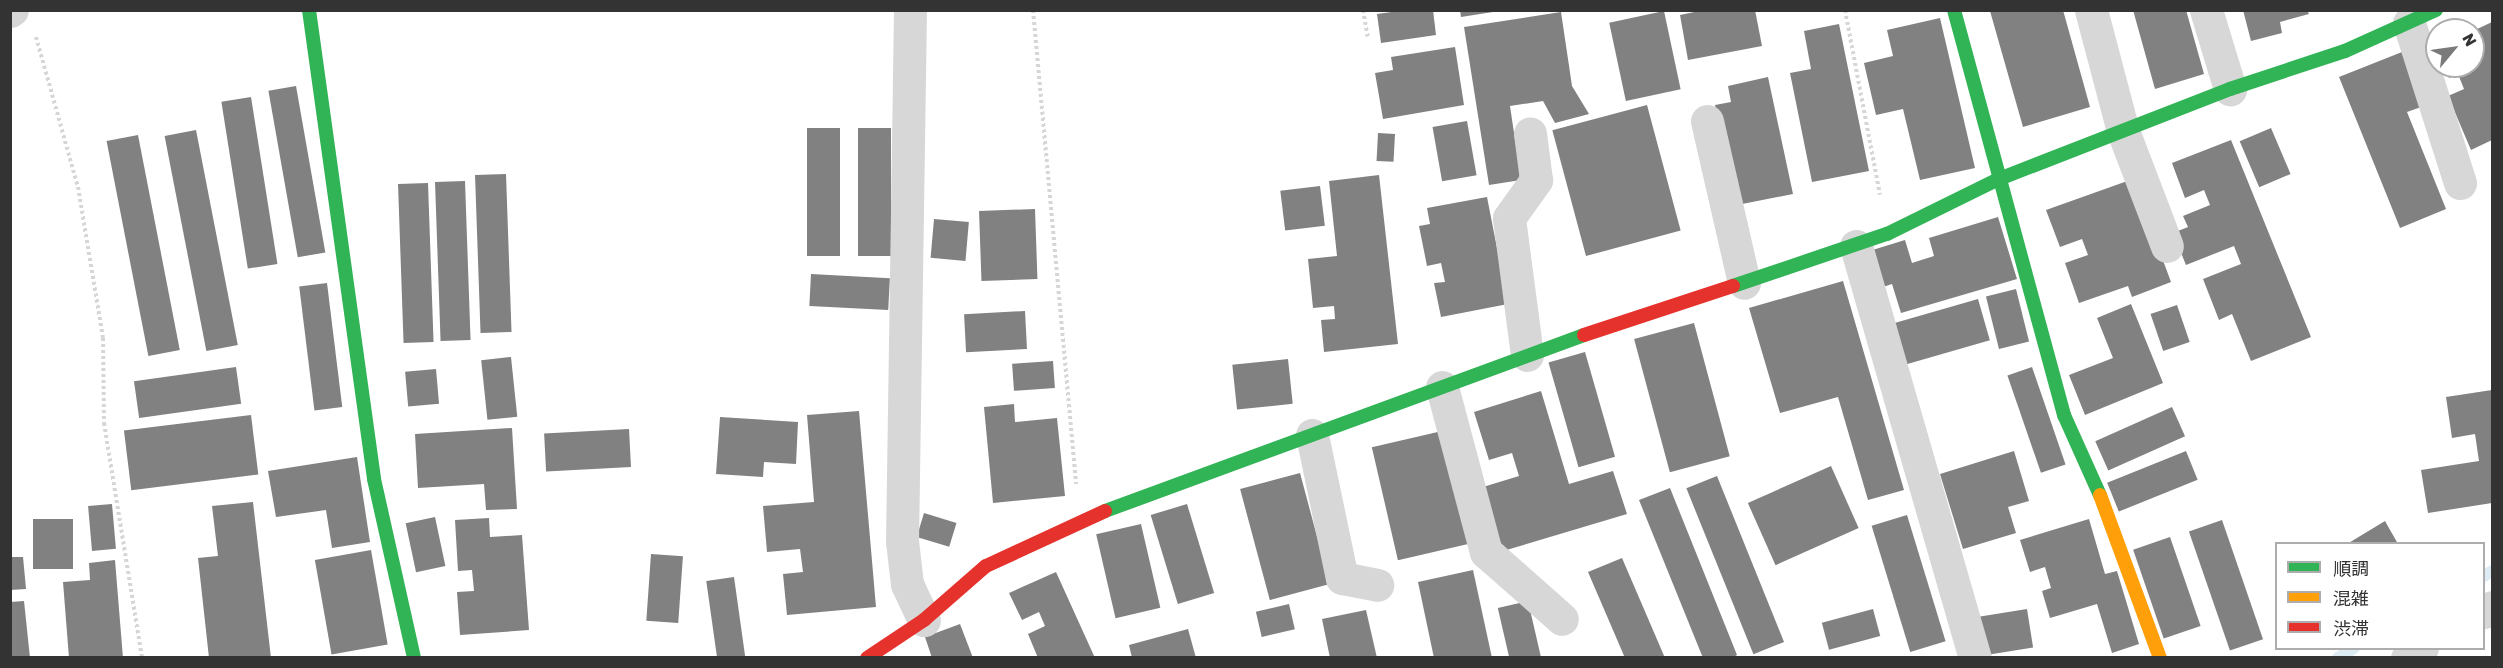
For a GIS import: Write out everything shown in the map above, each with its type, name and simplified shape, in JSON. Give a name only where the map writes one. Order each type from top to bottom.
[{"type":"street","points":[[309,10],[374,479],[414,657]]},
{"type":"street","points":[[910,10],[902,541],[907,584],[924,620]]},
{"type":"street","points":[[1954,10],[2064,415],[2100,494],[2160,657]]},
{"type":"street","points":[[2091,10],[2123,131],[2167,246]]},
{"type":"street","points":[[2206,10],[2230,89]]},
{"type":"street","points":[[867,657],[924,620],[986,566],[1080,521],[1527,356],[1856,246],[1887,234],[1999,179],[2230,89],[2345,51],[2422,17],[2460,183]]},
{"type":"street","points":[[1707,121],[1744,283]]},
{"type":"street","points":[[1527,356],[1509,218],[1536,180],[1530,133]]},
{"type":"street","points":[[1856,246],[1975,657]]},
{"type":"street","points":[[1442,387],[1486,552],[1562,619]]},
{"type":"street","points":[[1312,435],[1342,578],[1377,585]]},
{"type":"path","points":[[1033,10],[1080,521]]},
{"type":"path","points":[[1363,10],[1368,37]]},
{"type":"path","points":[[1845,10],[1887,234]]},
{"type":"path","points":[[19,18],[78,187],[103,338],[104,423],[142,657]]},
{"type":"building","points":[[1406,10],[1433,10],[1436,35],[1381,43],[1377,14]]},
{"type":"building","points":[[1460,10],[1493,10],[1493,12],[1461,17]]},
{"type":"building","points":[[1704,10],[1755,10],[1762,46],[1688,60],[1680,15]]},
{"type":"building","points":[[2063,10],[2090,107],[2023,127],[1990,11]]},
{"type":"building","points":[[2133,10],[2186,10],[2204,74],[2155,89]]},
{"type":"building","points":[[2243,10],[2307,10],[2309,14],[2280,22],[2282,33],[2251,41]]},
{"type":"building","points":[[1664,11],[1681,89],[1626,101],[1609,23]]},
{"type":"building","points":[[1561,12],[1572,86],[1589,114],[1555,123],[1543,101],[1510,106],[1521,180],[1489,185],[1464,27]]},
{"type":"building","points":[[1940,18],[1975,168],[1920,180],[1903,109],[1876,115],[1864,63],[1893,56],[1887,30]]},
{"type":"building","points":[[2492,22],[2492,140],[2471,150],[2448,96],[2464,89],[2460,78],[2485,78],[2485,25]]},
{"type":"building","points":[[1839,24],[1869,171],[1812,182],[1790,73],[1811,69],[1804,31]]},
{"type":"building","points":[[1455,47],[1464,105],[1383,119],[1375,73],[1393,70],[1391,57]]},
{"type":"building","points":[[2402,52],[2424,106],[2407,112],[2446,209],[2400,228],[2339,77]]},
{"type":"building","points":[[1768,77],[1793,194],[1737,205],[1715,105],[1731,102],[1728,86]]},
{"type":"building","points":[[296,86],[325,252],[298,257],[268,91]]},
{"type":"building","points":[[251,97],[277,264],[248,269],[221,102]]},
{"type":"building","points":[[1647,105],[1681,231],[1586,256],[1552,130]]},
{"type":"building","points":[[1467,121],[1477,175],[1442,181],[1433,127]]},
{"type":"building","points":[[807,128],[840,128],[840,256],[807,256]]},
{"type":"building","points":[[858,128],[891,128],[891,256],[858,256]]},
{"type":"building","points":[[2271,128],[2291,174],[2259,187],[2240,141]]},
{"type":"building","points":[[196,130],[238,345],[206,351],[165,136]]},
{"type":"building","points":[[1378,133],[1395,134],[1394,162],[1377,161]]},
{"type":"building","points":[[138,135],[180,350],[148,356],[107,141]]},
{"type":"building","points":[[2231,140],[2311,337],[2251,361],[2232,314],[2219,320],[2203,279],[2241,264],[2234,246],[2186,265],[2173,233],[2188,227],[2183,216],[2210,205],[2204,190],[2185,198],[2172,163]]},
{"type":"building","points":[[506,174],[512,332],[481,333],[475,175]]},
{"type":"building","points":[[1379,175],[1398,344],[1324,352],[1321,320],[1335,319],[1334,306],[1313,308],[1308,259],[1337,256],[1329,181]]},
{"type":"building","points":[[2133,179],[2171,282],[2132,297],[2128,286],[2079,303],[2065,263],[2088,255],[2082,239],[2060,247],[2046,210]]},
{"type":"building","points":[[465,181],[471,340],[441,341],[435,182]]},
{"type":"building","points":[[428,183],[434,342],[404,343],[398,184]]},
{"type":"building","points":[[1320,186],[1325,226],[1285,231],[1280,191]]},
{"type":"building","points":[[1487,197],[1508,304],[1441,317],[1434,283],[1445,282],[1441,263],[1427,266],[1419,226],[1430,224],[1427,208]]},
{"type":"building","points":[[1035,209],[1037,279],[981,281],[979,211]]},
{"type":"building","points":[[1998,217],[2017,279],[1901,313],[1892,284],[1877,289],[1866,252],[1905,240],[1912,263],[1934,256],[1929,238]]},
{"type":"building","points":[[934,219],[969,222],[965,261],[931,258]]},
{"type":"building","points":[[811,274],[890,278],[888,310],[809,306]]},
{"type":"building","points":[[1843,281],[1904,490],[1868,500],[1838,397],[1780,413],[1749,308]]},
{"type":"building","points":[[327,283],[342,407],[314,410],[299,286]]},
{"type":"building","points":[[2016,289],[2029,341],[1999,349],[1986,296]]},
{"type":"building","points":[[1978,299],[1990,340],[1900,366],[1889,325]]},
{"type":"building","points":[[2131,304],[2163,383],[2085,415],[2069,375],[2113,358],[2097,318]]},
{"type":"building","points":[[2177,305],[2190,342],[2163,351],[2151,314]]},
{"type":"building","points":[[1025,311],[1027,349],[966,352],[964,314]]},
{"type":"building","points":[[1694,323],[1730,456],[1670,472],[1634,339]]},
{"type":"building","points":[[1585,352],[1615,457],[1579,467],[1548,362]]},
{"type":"building","points":[[511,357],[517,417],[487,420],[481,360]]},
{"type":"building","points":[[1288,359],[1293,404],[1237,410],[1232,365]]},
{"type":"building","points":[[1053,361],[1055,388],[1014,391],[1012,364]]},
{"type":"building","points":[[236,367],[241,404],[139,418],[134,381]]},
{"type":"building","points":[[2032,367],[2066,464],[2041,473],[2007,375]]},
{"type":"building","points":[[436,369],[439,404],[408,407],[405,372]]},
{"type":"building","points":[[2492,390],[2492,503],[2428,513],[2421,470],[2479,461],[2475,434],[2452,438],[2446,397]]},
{"type":"building","points":[[1541,391],[1569,484],[1613,471],[1627,514],[1503,551],[1483,487],[1519,476],[1512,453],[1489,460],[1474,412]]},
{"type":"building","points":[[1014,404],[1015,422],[1057,418],[1065,496],[993,503],[984,407]]},
{"type":"building","points":[[2172,407],[2185,436],[2108,470],[2095,441]]},
{"type":"building","points":[[859,411],[876,607],[787,615],[783,574],[803,572],[800,549],[767,552],[763,506],[814,502],[807,415]]},
{"type":"building","points":[[251,415],[258,475],[131,490],[124,431]]},
{"type":"building","points":[[720,417],[798,422],[796,464],[764,462],[763,477],[716,474]]},
{"type":"building","points":[[512,428],[517,509],[486,510],[484,484],[418,488],[415,434]]},
{"type":"building","points":[[629,429],[631,467],[546,471],[544,433]]},
{"type":"building","points":[[1442,431],[1468,544],[1398,560],[1372,447]]},
{"type":"building","points":[[2014,451],[2029,501],[2008,507],[2016,533],[1963,549],[1940,474]]},
{"type":"building","points":[[2186,451],[2198,480],[2119,512],[2107,483]]},
{"type":"building","points":[[357,457],[370,542],[332,548],[326,510],[276,517],[268,471]]},
{"type":"building","points":[[1831,466],[1859,528],[1776,565],[1748,503]]},
{"type":"building","points":[[1300,473],[1330,584],[1270,600],[1240,489]]},
{"type":"building","points":[[1717,476],[1784,642],[1753,654],[1686,488]]},
{"type":"building","points":[[1670,488],[1737,655],[1732,658],[1703,658],[1639,500]]},
{"type":"building","points":[[253,502],[271,658],[209,658],[198,558],[218,556],[212,506]]},
{"type":"building","points":[[112,504],[116,549],[92,551],[88,506]]},
{"type":"building","points":[[1187,504],[1214,593],[1178,604],[1151,515]]},
{"type":"building","points":[[924,513],[957,523],[949,547],[917,537]]},
{"type":"building","points":[[1907,515],[1946,641],[1910,652],[1872,526]]},
{"type":"building","points":[[435,517],[445,566],[416,572],[406,523]]},
{"type":"building","points":[[489,518],[490,537],[522,535],[529,630],[460,635],[457,592],[474,591],[472,570],[458,571],[455,520]]},
{"type":"building","points":[[33,519],[73,519],[73,569],[33,569]]},
{"type":"building","points":[[2089,519],[2105,574],[2117,571],[2139,644],[2112,653],[2097,604],[2050,618],[2042,591],[2051,588],[2045,567],[2030,572],[2020,540]]},
{"type":"building","points":[[2222,520],[2263,639],[2230,651],[2189,531]]},
{"type":"building","points":[[2385,521],[2397,542],[2350,542]]},
{"type":"building","points":[[1141,524],[1160,608],[1116,618],[1096,534]]},
{"type":"building","points":[[2170,537],[2201,626],[2164,639],[2133,550]]},
{"type":"building","points":[[371,550],[388,645],[332,654],[315,560]]},
{"type":"building","points":[[651,554],[683,556],[678,623],[646,621]]},
{"type":"building","points":[[10,557],[23,557],[26,589],[10,590]]},
{"type":"building","points":[[1622,558],[1665,658],[1625,658],[1588,572]]},
{"type":"building","points":[[115,560],[123,658],[69,658],[63,582],[90,580],[89,563]]},
{"type":"building","points":[[1473,570],[1492,658],[1434,658],[1418,582]]},
{"type":"building","points":[[1056,572],[1095,658],[1038,658],[1028,634],[1045,626],[1039,612],[1022,620],[1009,593]]},
{"type":"building","points":[[734,577],[745,658],[717,658],[706,581]]},
{"type":"building","points":[[24,601],[30,658],[10,658],[10,602]]},
{"type":"building","points":[[1528,601],[1541,658],[1509,658],[1498,608]]},
{"type":"building","points":[[1289,604],[1295,629],[1262,637],[1256,612]]},
{"type":"building","points":[[1873,609],[1880,636],[1829,650],[1822,623]]},
{"type":"building","points":[[2027,609],[2033,648],[1982,656],[1976,617]]},
{"type":"building","points":[[1366,610],[1377,658],[1330,658],[1322,619]]},
{"type":"building","points":[[960,624],[973,658],[932,658],[925,637]]},
{"type":"building","points":[[1188,629],[1196,658],[1132,658],[1129,645]]},
{"type":"waterway","points":[[2485,575],[2492,571]]},
{"type":"waterway","points":[[2338,658],[2351,650]]},
{"type":"traffic: fast","points":[[309,10],[374,479],[414,658]]},
{"type":"traffic: fast","points":[[1954,10],[2064,415],[2100,495]]},
{"type":"traffic: fast","points":[[1733,286],[1887,234],[1999,179],[2230,89],[2345,51],[2436,10]]},
{"type":"traffic: fast","points":[[1105,511],[1584,335]]},
{"type":"traffic: slow","points":[[2100,495],[2160,658]]},
{"type":"traffic: jam","points":[[1584,335],[1733,286]]},
{"type":"traffic: jam","points":[[867,658],[924,620],[986,566],[1105,511]]}]
